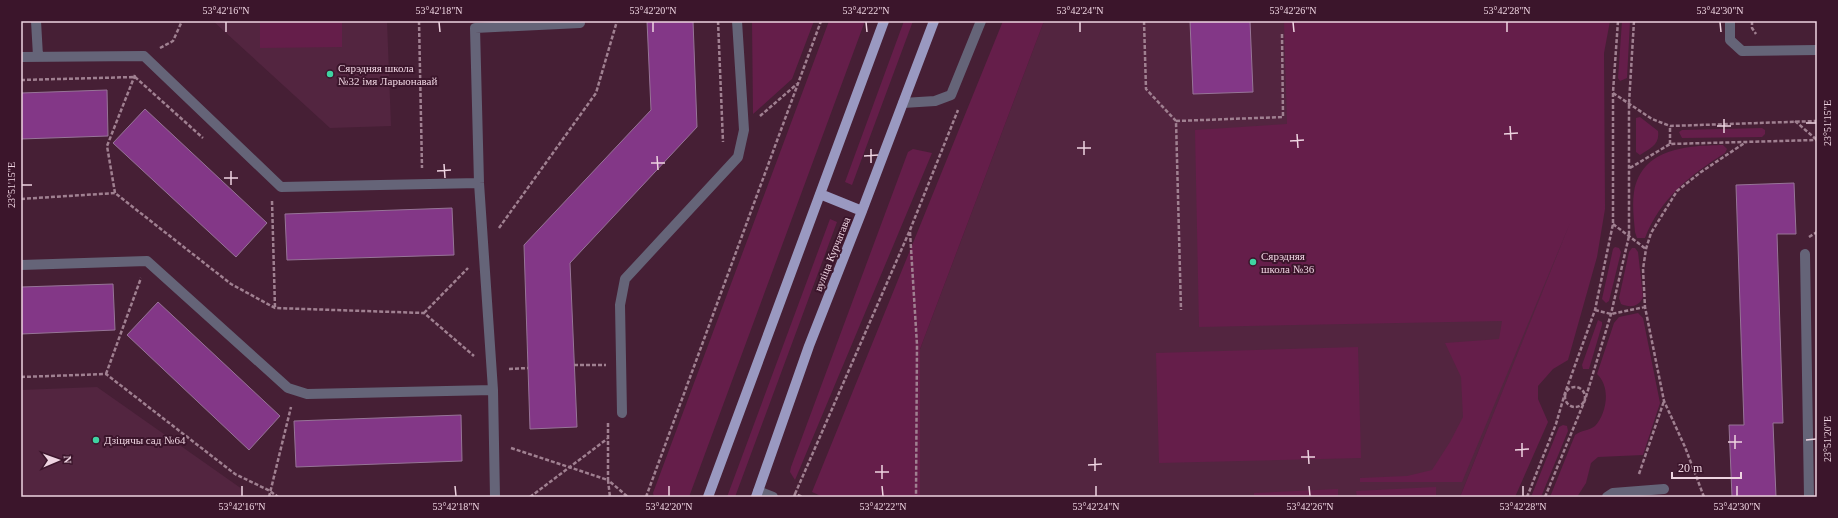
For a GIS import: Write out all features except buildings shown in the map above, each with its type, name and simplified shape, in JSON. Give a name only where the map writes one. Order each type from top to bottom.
[{"type":"main road","points":[[708,497],[884,21]]},
{"type":"main road","name":"вуліца Курчатава","points":[[757,494],[809,346],[934,21]]},
{"type":"main road","points":[[820,194],[862,211]]},
{"type":"lane","points":[[36,21],[38,56]]},
{"type":"lane","points":[[622,413],[620,305],[625,279],[738,157],[744,130],[738,21]]},
{"type":"lane","points":[[903,103],[935,102],[951,95],[980,21]]},
{"type":"lane","points":[[1730,21],[1730,40],[1742,51],[1817,50]]},
{"type":"lane","points":[[495,497],[493,390],[479,183],[475,28],[580,23]]},
{"type":"lane","points":[[21,57],[144,56],[281,187],[479,183]]},
{"type":"lane","points":[[1805,254],[1809,497]]},
{"type":"lane","points":[[21,265],[147,261],[288,388],[307,394],[493,390]]},
{"type":"lane","points":[[1607,497],[1613,493],[1664,489]]},
{"type":"lane","points":[[757,494],[773,497]]},
{"type":"path","points":[[419,21],[423,184]]},
{"type":"path","points":[[424,313],[484,249],[596,94],[617,21]]},
{"type":"path","points":[[646,497],[821,21]]},
{"type":"path","points":[[1144,21],[1146,89],[1176,121],[1181,310]]},
{"type":"path","points":[[1527,497],[1556,424],[1565,393],[1595,310],[1613,224],[1613,92],[1618,21]]},
{"type":"path","points":[[1545,497],[1585,400],[1611,314],[1629,236],[1629,103],[1634,21]]},
{"type":"path","points":[[1176,121],[1283,117],[1282,34]]},
{"type":"path","points":[[21,80],[135,76],[107,146],[115,193]]},
{"type":"path","points":[[1613,92],[1652,119],[1670,126],[1817,121]]},
{"type":"path","points":[[804,497],[795,496],[910,230],[960,108]]},
{"type":"path","points":[[1795,121],[1817,140]]},
{"type":"path","points":[[1670,126],[1670,144]]},
{"type":"path","points":[[1630,168],[1670,144],[1817,140]]},
{"type":"path","points":[[1704,497],[1664,400],[1645,307],[1644,268],[1646,249],[1651,233],[1677,191],[1701,172],[1746,142]]},
{"type":"path","points":[[21,199],[115,193],[231,284],[276,308],[424,313],[476,357]]},
{"type":"path","points":[[272,201],[276,308]]},
{"type":"path","points":[[1613,224],[1646,249]]},
{"type":"path","points":[[910,230],[917,345],[916,497]]},
{"type":"path","points":[[106,374],[142,274]]},
{"type":"path","points":[[1595,310],[1611,314],[1645,307]]},
{"type":"path","points":[[574,365],[606,365]]},
{"type":"path","points":[[21,377],[106,374],[235,474],[270,491],[278,497]]},
{"type":"path","points":[[1571,387],[1579,387],[1584,392],[1585,400],[1580,406],[1572,407],[1566,401],[1565,393],[1571,387]]},
{"type":"path","points":[[1634,491],[1664,400]]},
{"type":"path","points":[[269,497],[291,407]]},
{"type":"path","points":[[530,497],[608,439]]},
{"type":"path","points":[[495,443],[608,480],[610,497]]},
{"type":"shaded area","name":"Сярэдняя школа №32 імя Ларыонавай","points":[[213,21],[387,21],[391,126],[330,128]]},
{"type":"shaded area","points":[[260,21],[342,21],[342,47],[260,48]]},
{"type":"shaded area","points":[[752,21],[814,21],[792,79],[753,114]]},
{"type":"shaded area","points":[[829,21],[865,21],[689,497],[654,497],[653,493]]},
{"type":"shaded area","points":[[904,21],[913,21],[852,185],[845,182]]},
{"type":"shaded area","points":[[1003,21],[1044,21],[920,349],[920,497],[823,497],[812,492]]},
{"type":"shaded area","name":"Сярэдняя школа №36","points":[[1044,21],[1592,21],[1590,175],[1460,497],[920,497],[920,349]]},
{"type":"shaded area","points":[[1284,21],[1610,21],[1604,53],[1605,209],[1597,257],[1568,360],[1553,369],[1538,386],[1538,399],[1548,422],[1515,497],[1460,497],[1570,223],[1462,482],[1360,482],[1360,478],[1407,476],[1432,470],[1450,442],[1463,417],[1461,377],[1445,343],[1499,339],[1502,321],[1199,327],[1195,130],[1287,124]]},
{"type":"shaded area","points":[[1622,21],[1630,21],[1627,78],[1620,81],[1618,78]]},
{"type":"shaded area","points":[[1640,117],[1658,131],[1658,136],[1654,146],[1640,155],[1636,152],[1636,118]]},
{"type":"shaded area","points":[[1762,128],[1765,130],[1765,134],[1762,137],[1682,138],[1679,132],[1682,130]]},
{"type":"shaded area","points":[[1723,145],[1727,149],[1725,153],[1688,179],[1659,211],[1645,238],[1637,238],[1633,212],[1634,192],[1639,177],[1646,166],[1656,158],[1668,152],[1682,148]]},
{"type":"shaded area","points":[[913,149],[932,153],[795,480],[790,472],[791,467],[908,152]]},
{"type":"shaded area","points":[[830,219],[837,222],[735,497],[727,497]]},
{"type":"shaded area","points":[[1615,247],[1619,248],[1621,252],[1609,301],[1606,303],[1602,299],[1613,249]]},
{"type":"shaded area","points":[[1632,248],[1635,248],[1638,252],[1643,297],[1637,305],[1628,306],[1621,304],[1619,298],[1629,252]]},
{"type":"shaded area","points":[[1638,313],[1643,318],[1660,403],[1643,455],[1598,457],[1591,463],[1586,483],[1577,497],[1550,497],[1575,435],[1595,426],[1599,421],[1605,407],[1606,393],[1601,379],[1597,374],[1614,323],[1619,317]]},
{"type":"shaded area","points":[[1598,320],[1602,322],[1602,325],[1589,369],[1583,369],[1582,365]]},
{"type":"shaded area","points":[[1358,347],[1361,458],[1159,463],[1156,353]]},
{"type":"shaded area","name":"Дзіцячы сад №64","points":[[97,387],[242,489],[243,497],[21,497],[21,390]]},
{"type":"shaded area","points":[[1563,425],[1567,426],[1568,431],[1541,497],[1531,497],[1559,427]]},
{"type":"shaded area","points":[[1436,487],[1436,497],[1357,497],[1356,491]]},
{"type":"shaded area","points":[[1338,489],[1338,497],[1254,497],[1254,493]]},
{"type":"place","name":"Сярэдняя школа №32 імя Ларыонавай","points":[[330,74]]},
{"type":"place","name":"Сярэдняя школа №36","points":[[1253,262]]},
{"type":"place","name":"Дзіцячы сад №64","points":[[96,440]]}]
